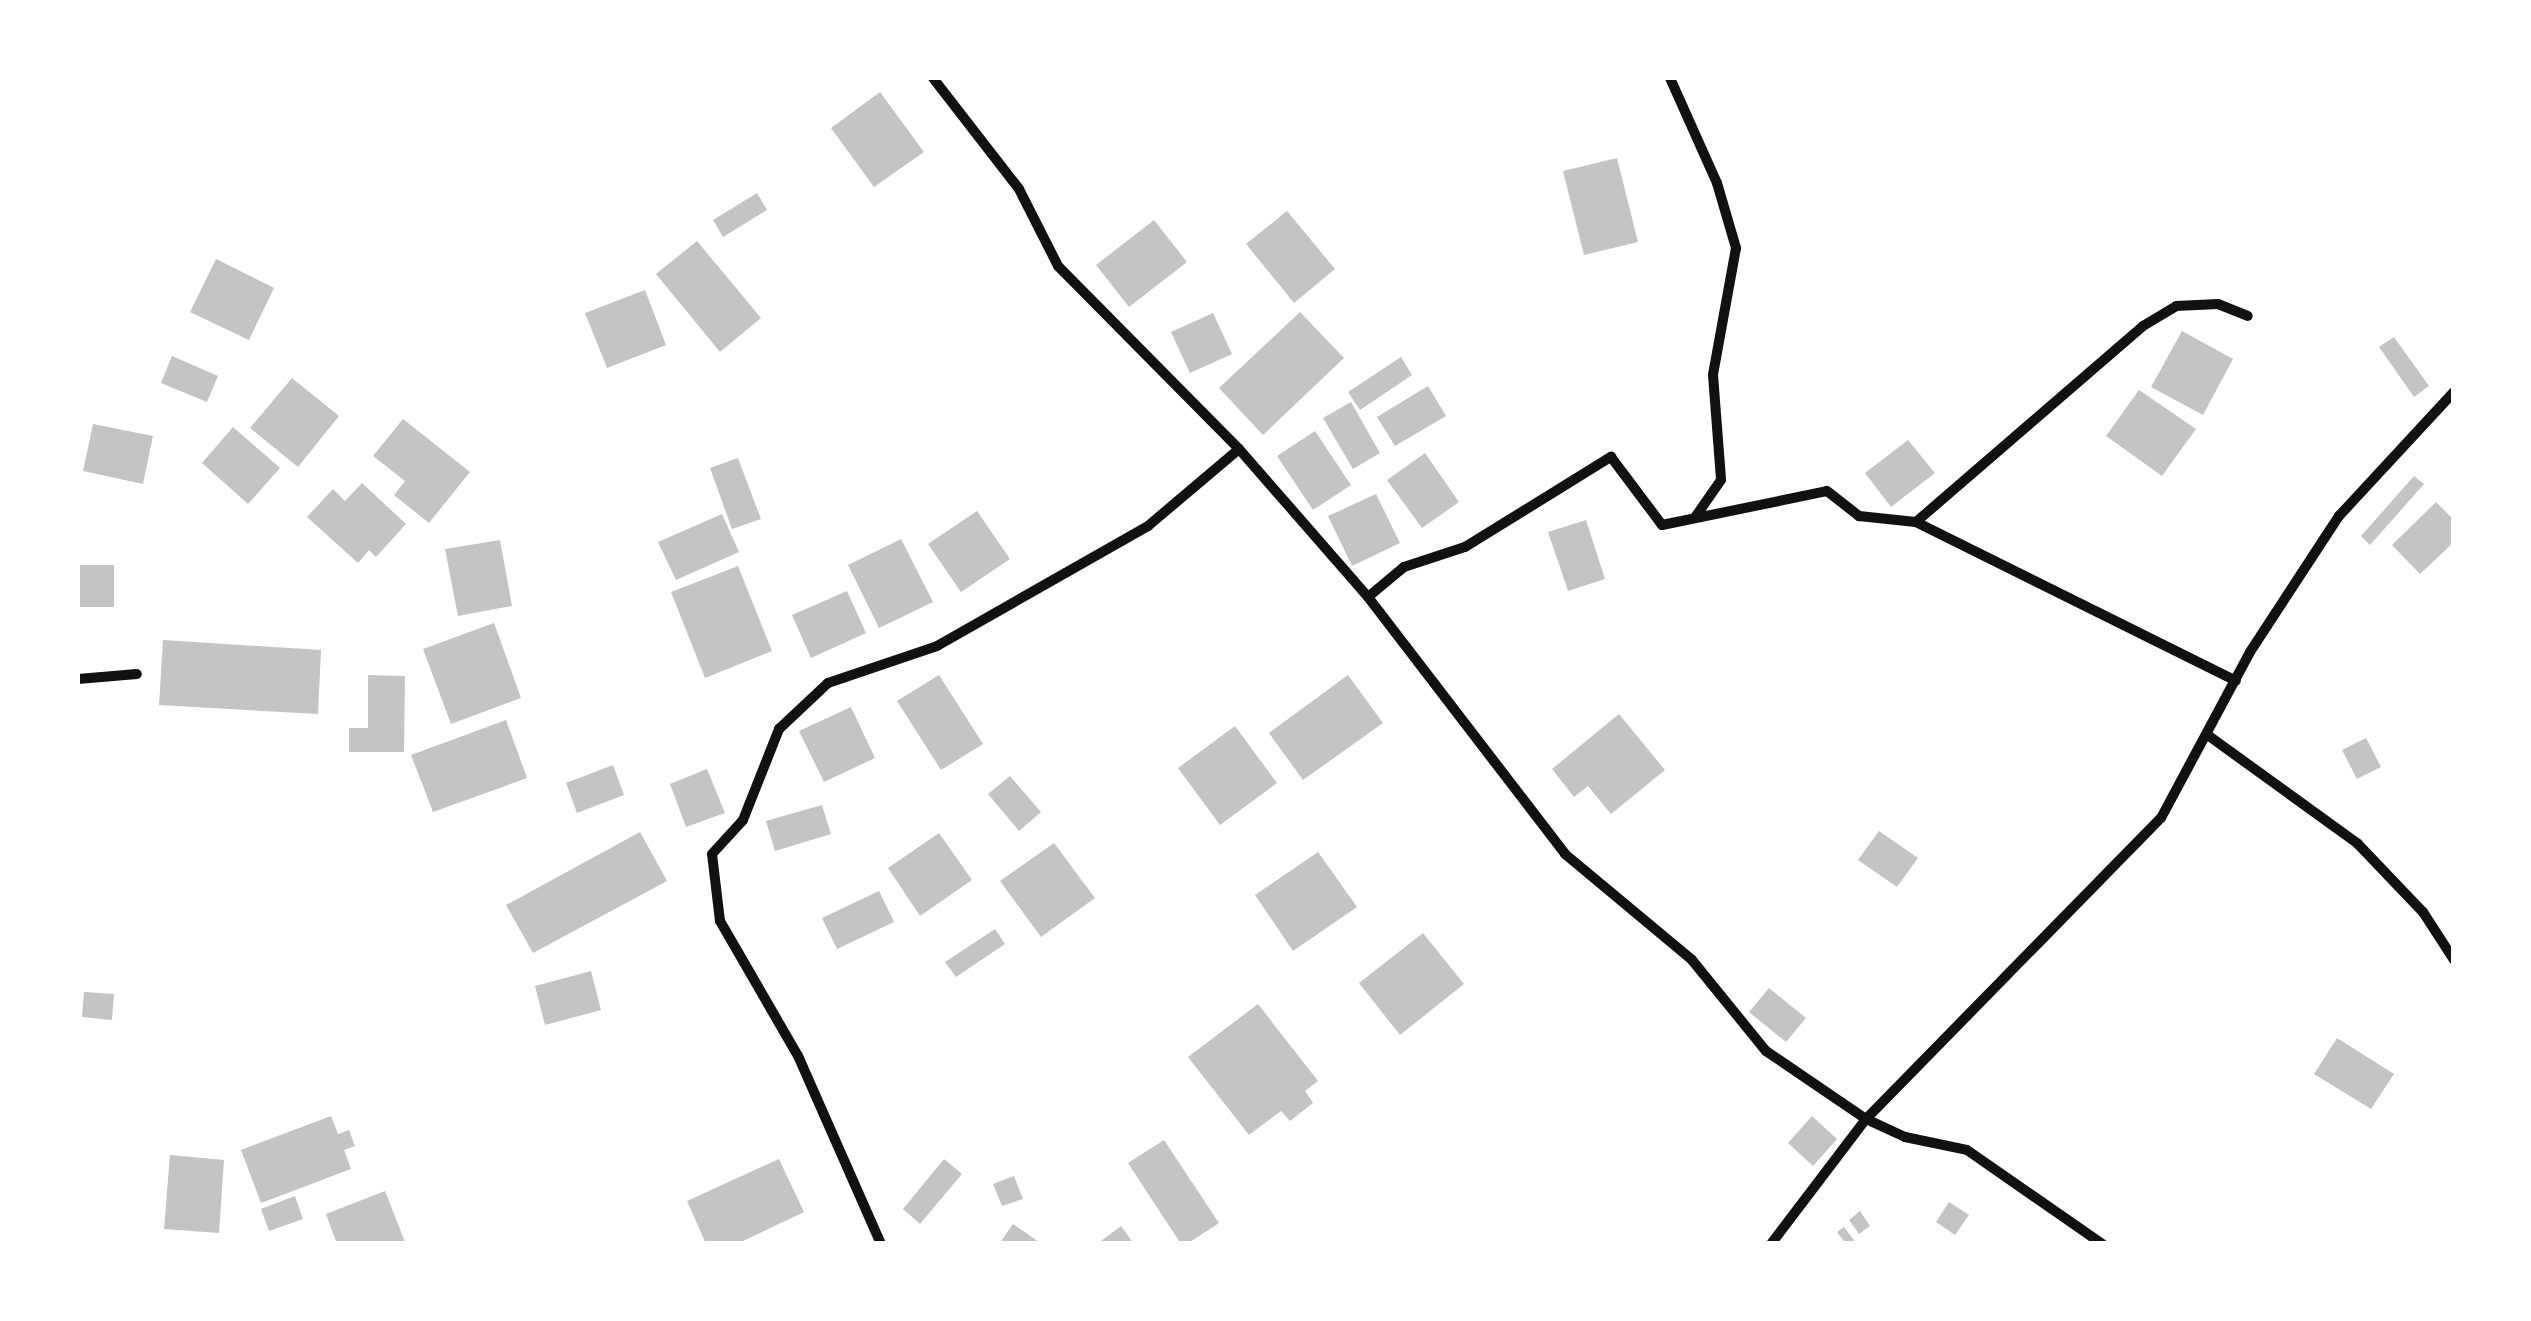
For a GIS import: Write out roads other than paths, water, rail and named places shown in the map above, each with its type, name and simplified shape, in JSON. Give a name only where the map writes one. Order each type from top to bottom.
[{"type":"street","points":[[933,78],[1019,189],[1058,266],[1239,449],[1368,597],[1565,854],[1692,960],[1766,1051],[1866,1119],[1905,1137],[1967,1150],[2102,1244]]},
{"type":"street","points":[[1670,78],[1717,183],[1736,248],[1712,375],[1722,480],[1696,516]]},
{"type":"street","points":[[1916,522],[2143,326],[2176,306],[2218,304],[2248,316]]},
{"type":"street","points":[[1771,1244],[1866,1119],[2160,818],[2210,736],[2236,681],[2339,516],[2454,392]]},
{"type":"street","points":[[881,1244],[798,1056],[720,921],[712,854],[743,820],[779,729],[828,683],[936,646],[1148,526],[1239,449]]},
{"type":"street","points":[[1368,597],[1404,568],[1465,547],[1611,457],[1662,525],[1827,491],[1858,516],[1916,522],[2236,681]]},
{"type":"street","points":[[78,679],[137,674]]},
{"type":"street","points":[[2210,736],[2356,843],[2423,912],[2454,960]]}]
